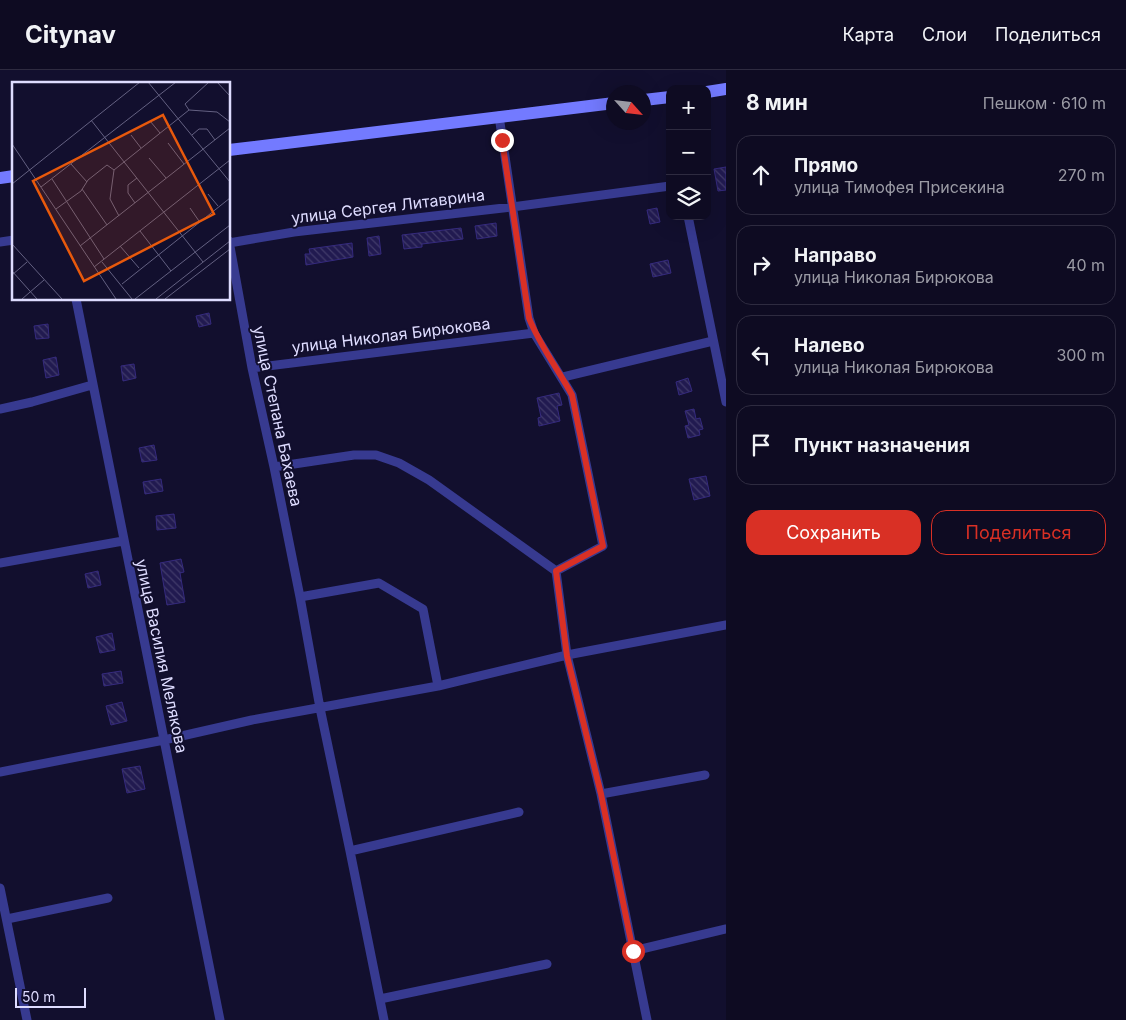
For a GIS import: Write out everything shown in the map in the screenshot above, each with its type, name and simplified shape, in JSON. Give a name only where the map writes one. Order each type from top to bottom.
[{"type":"main road","points":[[711,91],[726,89]]},
{"type":"main road","points":[[651,99],[666,97]]},
{"type":"main road","points":[[230,150],[606,104]]},
{"type":"street","points":[[499,116],[529,318],[534,333],[549,359],[563,377],[572,395],[603,546],[556,571]]},
{"type":"street","name":"улица Сергея Литаврина","points":[[230,242],[294,232],[512,207],[666,187]]},
{"type":"street","points":[[689,220],[726,402]]},
{"type":"street","name":"улица Степана Бахаева","points":[[230,247],[252,368],[274,467],[320,708],[384,1020]]},
{"type":"street","name":"улица Василия Мелякова","points":[[76,300],[220,1020]]},
{"type":"street","name":"улица Николая Бирюкова","points":[[252,368],[534,333]]},
{"type":"street","points":[[563,377],[713,341]]},
{"type":"street","points":[[0,409],[92,385]]},
{"type":"street","points":[[274,467],[354,456],[376,455],[399,463],[429,480],[556,571],[567,656],[601,794],[647,1020]]},
{"type":"street","points":[[0,563],[123,541]]},
{"type":"street","points":[[300,596],[380,584],[423,609],[438,686]]},
{"type":"street","points":[[0,772],[164,740],[252,720],[438,686],[567,656],[726,625]]},
{"type":"street","points":[[601,794],[705,775]]},
{"type":"street","points":[[350,851],[519,812]]},
{"type":"street","points":[[0,888],[27,1020]]},
{"type":"street","points":[[7,919],[108,898]]},
{"type":"street","points":[[633,951],[726,929]]},
{"type":"street","points":[[380,999],[547,964]]},
{"type":"building","points":[[726,167],[726,190],[718,191],[714,169]]},
{"type":"building","points":[[657,208],[660,222],[650,224],[647,210]]},
{"type":"building","points":[[496,223],[497,236],[477,239],[475,226]]},
{"type":"building","points":[[461,228],[463,239],[422,244],[422,247],[404,249],[402,235]]},
{"type":"building","points":[[379,236],[381,254],[369,256],[367,238]]},
{"type":"building","points":[[352,243],[353,257],[306,265],[305,254],[310,254],[309,249]]},
{"type":"building","points":[[668,260],[671,273],[653,277],[650,264]]},
{"type":"building","points":[[209,313],[211,324],[199,327],[196,316]]},
{"type":"building","points":[[48,324],[49,338],[36,339],[34,326]]},
{"type":"building","points":[[56,357],[59,375],[46,378],[43,360]]},
{"type":"building","points":[[134,364],[136,378],[123,381],[121,366]]},
{"type":"building","points":[[688,378],[692,391],[679,395],[676,382]]},
{"type":"building","points":[[559,393],[562,405],[557,406],[560,421],[539,426],[538,418],[541,417],[537,398]]},
{"type":"building","points":[[694,409],[696,419],[700,418],[703,429],[699,430],[700,435],[688,438],[685,426],[689,425],[685,411]]},
{"type":"building","points":[[154,445],[157,460],[142,462],[139,448]]},
{"type":"building","points":[[706,476],[710,496],[694,500],[689,479]]},
{"type":"building","points":[[161,479],[163,491],[145,494],[143,482]]},
{"type":"building","points":[[174,514],[176,528],[157,530],[156,516]]},
{"type":"building","points":[[181,559],[184,572],[180,573],[185,602],[167,605],[160,563]]},
{"type":"building","points":[[98,571],[101,585],[88,588],[85,574]]},
{"type":"building","points":[[112,633],[115,650],[100,653],[96,637]]},
{"type":"building","points":[[121,671],[123,683],[104,686],[102,674]]},
{"type":"building","points":[[122,702],[127,721],[111,725],[106,706]]},
{"type":"building","points":[[140,766],[145,789],[127,793],[122,769]]},
{"type":"route","points":[[502,140],[529,318],[534,333],[549,359],[563,377],[572,395],[603,546],[556,571],[567,656],[601,794],[633,951]]}]
